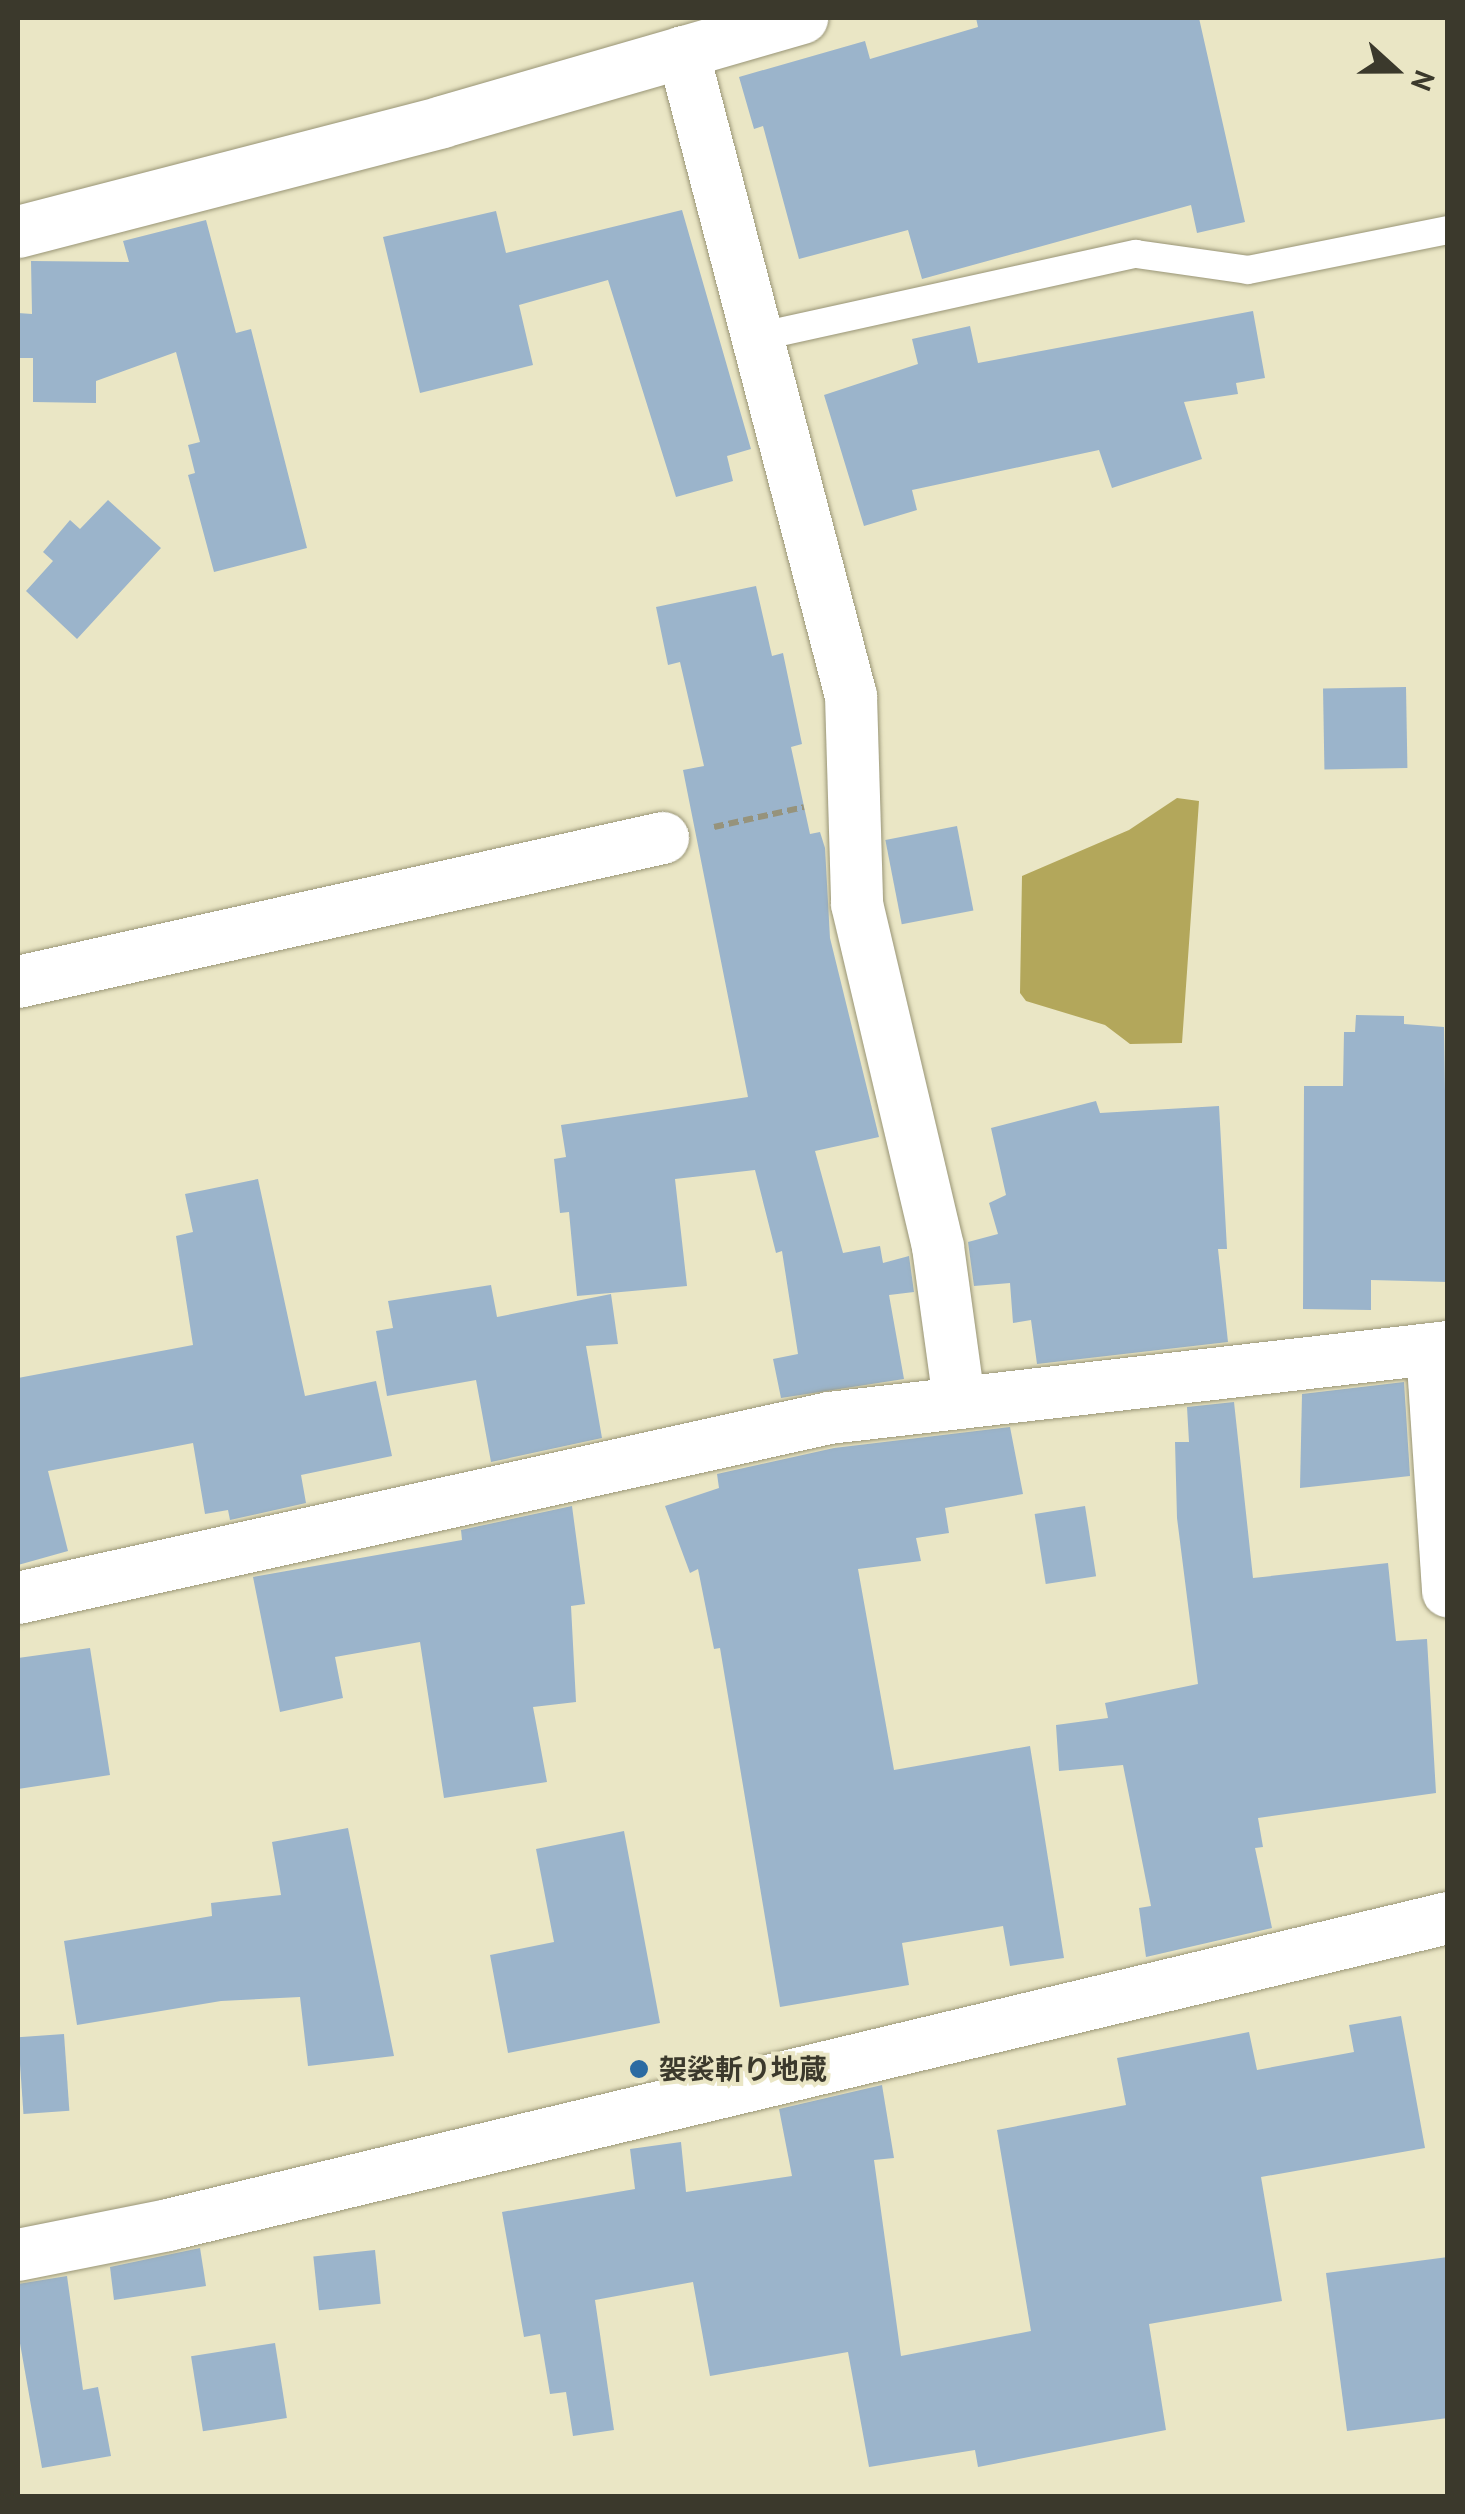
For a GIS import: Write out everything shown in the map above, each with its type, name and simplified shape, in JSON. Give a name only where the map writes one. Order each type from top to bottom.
[{"type":"street","points":[[18,232],[802,18]]},
{"type":"street","points":[[682,52],[851,696],[857,904],[938,1247],[959,1400]]},
{"type":"street","points":[[18,982],[664,838]]},
{"type":"street","points":[[18,1598],[633,1458],[959,1400],[1440,1348],[1448,1590]]},
{"type":"street","points":[[18,2255],[168,2225],[1448,1918]]},
{"type":"lane","points":[[757,337],[1136,254],[1248,270],[1448,230]]},
{"type":"path","points":[[664,838],[852,797]]},
{"type":"shaded area","points":[[1177,798],[1199,801],[1182,1043],[1130,1044],[1105,1025],[1026,1001],[1020,993],[1022,876],[1129,830]]},
{"type":"building","points":[[976,18],[1199,18],[1245,222],[1197,233],[1191,205],[922,279],[908,230],[799,259],[763,126],[754,129],[739,77],[865,41],[870,59],[978,27]]},
{"type":"building","points":[[682,210],[751,449],[727,456],[733,481],[676,497],[608,280],[519,305],[533,365],[420,393],[383,237],[496,211],[506,253]]},
{"type":"building","points":[[206,220],[236,333],[251,329],[307,548],[214,572],[188,475],[195,473],[188,445],[200,442],[176,352],[96,381],[96,403],[33,402],[33,358],[18,358],[18,313],[32,314],[31,261],[129,262],[123,241]]},
{"type":"building","points":[[1253,311],[1265,378],[1236,383],[1238,394],[1184,402],[1202,459],[1112,488],[1099,450],[912,490],[917,510],[864,526],[824,395],[918,364],[912,339],[970,326],[978,363]]},
{"type":"building","points":[[108,500],[161,548],[77,639],[26,591],[53,561],[43,552],[70,520],[80,529]]},
{"type":"building","points":[[756,586],[772,656],[783,653],[802,744],[791,747],[810,834],[820,832],[825,848],[830,938],[879,1137],[815,1151],[843,1253],[880,1246],[883,1263],[909,1256],[914,1292],[889,1295],[904,1379],[781,1398],[773,1359],[798,1354],[782,1251],[776,1253],[755,1170],[675,1179],[687,1286],[577,1296],[569,1212],[560,1213],[554,1159],[566,1157],[561,1125],[748,1097],[683,770],[704,766],[680,662],[668,665],[656,607]]},
{"type":"building","points":[[1406,687],[1407,768],[1324,769],[1323,688]]},
{"type":"building","points":[[957,826],[973,910],[902,924],[885,840]]},
{"type":"building","points":[[1356,1015],[1404,1016],[1404,1024],[1444,1027],[1448,1282],[1371,1280],[1371,1310],[1303,1309],[1304,1086],[1343,1086],[1344,1032],[1355,1032]]},
{"type":"building","points":[[1096,1101],[1100,1113],[1219,1106],[1227,1249],[1218,1249],[1228,1342],[1037,1364],[1031,1320],[1013,1323],[1010,1283],[974,1286],[968,1242],[998,1234],[989,1203],[1006,1195],[991,1128]]},
{"type":"building","points":[[258,1179],[305,1396],[376,1381],[392,1456],[301,1475],[306,1503],[230,1520],[228,1510],[205,1514],[193,1443],[48,1471],[68,1551],[18,1565],[18,1378],[193,1345],[176,1236],[193,1232],[185,1194]]},
{"type":"building","points":[[491,1285],[497,1317],[611,1294],[618,1344],[586,1346],[602,1438],[491,1462],[476,1380],[387,1396],[376,1331],[393,1328],[388,1301]]},
{"type":"building","points":[[1404,1382],[1410,1476],[1300,1488],[1302,1394]]},
{"type":"building","points":[[1234,1402],[1253,1578],[1388,1563],[1396,1641],[1427,1639],[1436,1793],[1258,1818],[1263,1847],[1255,1848],[1272,1928],[1146,1957],[1139,1908],[1151,1906],[1123,1765],[1059,1771],[1056,1725],[1108,1718],[1105,1703],[1198,1684],[1177,1518],[1175,1442],[1189,1442],[1187,1407]]},
{"type":"building","points":[[1010,1427],[1023,1494],[945,1508],[949,1533],[916,1538],[921,1561],[858,1569],[894,1770],[1030,1746],[1064,1958],[1010,1966],[1003,1926],[902,1943],[909,1985],[780,2007],[720,1648],[714,1649],[698,1569],[690,1573],[665,1506],[719,1488],[717,1474],[834,1448]]},
{"type":"building","points":[[572,1506],[585,1604],[571,1606],[576,1702],[533,1707],[547,1782],[444,1798],[420,1642],[335,1657],[343,1698],[280,1712],[253,1577],[462,1540],[461,1530]]},
{"type":"building","points":[[1085,1506],[1096,1576],[1046,1584],[1035,1514]]},
{"type":"building","points":[[90,1648],[110,1775],[18,1789],[18,1658]]},
{"type":"building","points":[[348,1828],[394,2056],[308,2066],[300,1997],[221,2001],[77,2025],[64,1941],[212,1916],[211,1903],[281,1895],[272,1842]]},
{"type":"building","points":[[624,1831],[660,2023],[508,2053],[490,1955],[554,1942],[536,1849]]},
{"type":"building","points":[[1401,2016],[1425,2148],[1261,2177],[1282,2301],[1149,2324],[1166,2430],[978,2467],[975,2450],[869,2467],[848,2352],[710,2376],[693,2282],[595,2300],[614,2430],[573,2436],[566,2392],[550,2394],[540,2334],[524,2337],[502,2212],[635,2189],[630,2149],[681,2142],[686,2192],[792,2176],[779,2109],[882,2085],[894,2158],[874,2160],[901,2356],[1031,2331],[997,2130],[1126,2105],[1117,2058],[1249,2032],[1257,2070],[1354,2052],[1349,2025]]},
{"type":"building","points":[[64,2034],[69,2111],[23,2114],[18,2037]]},
{"type":"building","points":[[200,2248],[206,2286],[114,2300],[110,2267]]},
{"type":"building","points":[[375,2250],[381,2304],[319,2310],[313,2256]]},
{"type":"building","points":[[1448,2257],[1448,2418],[1347,2431],[1326,2273]]},
{"type":"building","points":[[67,2276],[83,2390],[98,2387],[111,2456],[42,2468],[18,2332],[18,2284]]},
{"type":"building","points":[[275,2343],[287,2418],[203,2431],[191,2356]]},
{"type":"place","name":"袈裟斬り地蔵","points":[[639,2069]]}]
